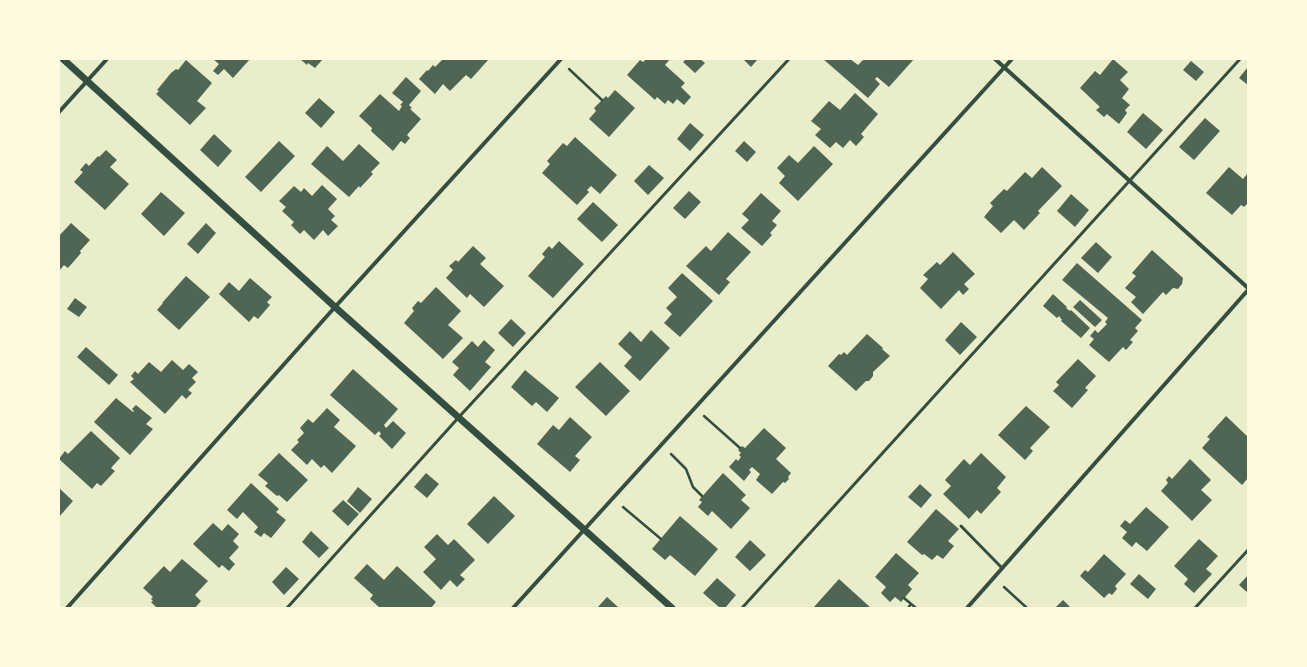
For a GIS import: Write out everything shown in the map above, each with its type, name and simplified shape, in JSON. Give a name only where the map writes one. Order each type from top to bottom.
[{"type":"street","points":[[63,59],[336,307],[672,608]]},
{"type":"street","points":[[59,112],[107,59]]},
{"type":"street","points":[[967,608],[1248,289],[994,59]]},
{"type":"street","points":[[513,608],[1012,59]]},
{"type":"street","points":[[67,608],[336,307],[560,60]]},
{"type":"lane","points":[[287,608],[459,417],[788,59]]},
{"type":"lane","points":[[742,608],[1240,59]]},
{"type":"lane","points":[[960,526],[1002,568]]},
{"type":"lane","points":[[1196,608],[1248,550]]},
{"type":"path","points":[[560,60],[602,100]]},
{"type":"path","points":[[694,408],[740,448]]},
{"type":"path","points":[[661,444],[686,469],[693,487],[702,496]]},
{"type":"path","points":[[613,498],[661,539]]},
{"type":"path","points":[[994,578],[1027,608]]},
{"type":"path","points":[[904,598],[916,608]]},
{"type":"path","points":[[908,608],[911,604]]},
{"type":"building","points":[[213,59],[250,59],[233,78],[224,69],[218,75],[213,71],[219,64]]},
{"type":"building","points":[[300,59],[323,59],[315,68],[308,63],[307,65]]},
{"type":"building","points":[[443,59],[489,59],[471,79],[466,75],[450,91],[443,84],[435,94],[419,79],[433,65],[435,67]]},
{"type":"building","points":[[646,59],[670,59],[665,65],[685,83],[681,87],[691,97],[684,105],[677,99],[673,104],[668,100],[665,104],[657,97],[655,100],[627,75],[640,60],[643,62]]},
{"type":"building","points":[[686,59],[700,59],[705,63],[695,73],[683,62]]},
{"type":"building","points":[[743,59],[758,59],[751,67]]},
{"type":"building","points":[[823,59],[850,59],[858,65],[864,59],[914,59],[889,87],[877,77],[875,79],[880,84],[868,98]]},
{"type":"building","points":[[1113,59],[1128,72],[1120,80],[1129,89],[1122,98],[1130,105],[1125,110],[1127,113],[1119,124],[1107,114],[1104,117],[1096,110],[1100,107],[1080,88],[1095,71],[1100,75]]},
{"type":"building","points":[[186,60],[212,83],[197,101],[206,108],[190,125],[156,94],[159,91],[157,90],[171,73],[176,69],[178,70]]},
{"type":"building","points":[[1191,61],[1204,72],[1196,81],[1183,70]]},
{"type":"building","points":[[1248,67],[1248,85],[1239,78]]},
{"type":"building","points":[[406,77],[421,91],[409,105],[412,108],[410,109],[421,119],[407,135],[410,138],[405,144],[401,141],[393,151],[371,131],[372,128],[359,116],[380,94],[399,111],[402,106],[400,105],[403,102],[392,93]]},
{"type":"building","points":[[615,90],[635,108],[609,137],[589,119],[596,111],[594,108],[606,96],[608,98]]},
{"type":"building","points":[[855,93],[878,114],[861,134],[864,137],[856,146],[850,140],[843,148],[836,142],[830,148],[815,135],[821,129],[811,121],[829,101],[840,110]]},
{"type":"building","points":[[319,98],[335,112],[321,128],[305,113]]},
{"type":"building","points":[[1143,113],[1163,130],[1146,149],[1127,132]]},
{"type":"building","points":[[1205,118],[1220,131],[1194,160],[1179,147]]},
{"type":"building","points":[[690,123],[704,135],[690,151],[677,139]]},
{"type":"building","points":[[214,134],[232,151],[218,167],[200,150]]},
{"type":"building","points":[[575,137],[617,175],[600,194],[591,186],[587,190],[589,192],[577,205],[542,173],[550,164],[547,161],[563,143],[567,146]]},
{"type":"building","points":[[279,141],[295,156],[261,192],[245,177]]},
{"type":"building","points":[[744,141],[756,152],[747,162],[735,151]]},
{"type":"building","points":[[359,144],[380,163],[371,172],[373,174],[349,197],[311,164],[327,146],[343,161]]},
{"type":"building","points":[[814,146],[833,164],[798,201],[779,183],[785,176],[777,168],[789,155],[798,163]]},
{"type":"building","points":[[106,150],[117,160],[110,167],[129,184],[105,210],[74,182],[83,172],[80,170],[86,163],[89,166]]},
{"type":"building","points":[[649,165],[664,178],[648,195],[634,181]]},
{"type":"building","points":[[1042,167],[1062,186],[1038,211],[1040,213],[1024,230],[1014,220],[1001,233],[984,217],[993,206],[990,203],[1004,189],[1007,191],[1025,172],[1032,178]]},
{"type":"building","points":[[1229,167],[1243,179],[1248,173],[1248,203],[1244,207],[1241,205],[1232,215],[1206,193]]},
{"type":"building","points":[[322,185],[337,199],[328,209],[335,216],[331,220],[338,226],[328,236],[323,230],[314,240],[304,230],[300,234],[291,225],[294,222],[282,211],[286,207],[279,201],[294,186],[301,192],[304,188],[312,196]]},
{"type":"building","points":[[689,191],[701,202],[685,219],[673,208]]},
{"type":"building","points":[[161,192],[185,213],[164,236],[141,214]]},
{"type":"building","points":[[761,193],[781,211],[772,221],[777,225],[770,233],[772,235],[762,246],[741,228],[749,220],[742,214]]},
{"type":"building","points":[[1071,194],[1089,210],[1075,227],[1057,211]]},
{"type":"building","points":[[593,202],[618,225],[602,242],[577,219]]},
{"type":"building","points":[[71,223],[90,240],[68,268],[64,265],[59,271],[59,236]]},
{"type":"building","points":[[206,223],[216,233],[198,254],[187,244]]},
{"type":"building","points":[[728,232],[751,252],[726,279],[730,282],[719,295],[686,266],[706,246],[711,251]]},
{"type":"building","points":[[559,241],[584,264],[553,298],[528,276],[545,257],[542,254],[549,246],[552,249]]},
{"type":"building","points":[[1096,242],[1112,257],[1098,273],[1081,258]]},
{"type":"building","points":[[473,246],[486,258],[480,264],[504,286],[484,307],[470,294],[467,298],[446,278],[453,270],[449,266],[456,260],[458,262]]},
{"type":"building","points":[[1152,250],[1183,278],[1182,284],[1178,289],[1173,288],[1166,295],[1163,292],[1143,314],[1131,302],[1136,297],[1125,288],[1136,276],[1132,273]]},
{"type":"building","points":[[953,252],[975,274],[964,284],[969,289],[963,295],[959,290],[941,309],[920,288],[928,279],[923,275],[937,262],[940,265]]},
{"type":"building","points":[[1077,263],[1142,320],[1135,328],[1138,331],[1130,340],[1133,342],[1126,350],[1123,347],[1109,362],[1089,345],[1094,339],[1090,336],[1095,330],[1098,333],[1107,324],[1105,322],[1108,318],[1062,280]]},
{"type":"building","points":[[682,273],[713,301],[680,337],[664,323],[672,314],[666,308],[677,297],[668,288]]},
{"type":"building","points":[[186,276],[210,297],[179,330],[157,310]]},
{"type":"building","points":[[250,278],[272,297],[267,302],[270,305],[258,319],[254,316],[249,322],[219,294],[229,282],[239,291]]},
{"type":"building","points":[[436,287],[461,311],[448,325],[463,338],[443,359],[404,323],[414,311],[412,308],[418,301],[421,303]]},
{"type":"building","points":[[1053,294],[1067,307],[1066,308],[1070,311],[1071,310],[1090,328],[1081,338],[1061,321],[1062,320],[1059,316],[1057,318],[1043,306]]},
{"type":"building","points":[[75,298],[87,307],[79,317],[67,309]]},
{"type":"building","points":[[1080,300],[1102,320],[1095,327],[1073,307]]},
{"type":"building","points":[[511,319],[526,333],[513,347],[498,333]]},
{"type":"building","points":[[961,322],[977,337],[960,355],[945,340]]},
{"type":"building","points":[[651,330],[670,348],[640,381],[624,366],[632,357],[618,344],[630,331],[641,342]]},
{"type":"building","points":[[867,334],[890,356],[873,372],[873,376],[869,381],[866,381],[856,391],[828,366],[839,354],[841,355],[844,352],[847,355]]},
{"type":"building","points":[[484,340],[495,350],[485,362],[491,367],[470,391],[453,375],[459,368],[452,362],[472,341],[478,347]]},
{"type":"building","points":[[86,347],[118,375],[109,385],[77,357]]},
{"type":"building","points":[[1078,359],[1096,376],[1085,388],[1088,390],[1072,408],[1053,391],[1059,385],[1056,382]]},
{"type":"building","points":[[172,360],[183,370],[189,364],[198,372],[192,378],[196,382],[188,390],[192,393],[186,399],[182,395],[165,414],[130,382],[134,379],[131,376],[135,371],[138,374],[149,362],[161,372]]},
{"type":"building","points":[[600,362],[630,391],[606,416],[575,387]]},
{"type":"building","points":[[353,369],[398,409],[384,425],[386,428],[393,421],[406,433],[392,449],[379,436],[381,434],[379,431],[375,435],[330,395]]},
{"type":"building","points":[[525,370],[559,398],[547,412],[536,402],[532,406],[511,387]]},
{"type":"building","points":[[116,398],[133,412],[134,411],[132,409],[136,405],[152,418],[146,424],[153,429],[130,455],[94,422]]},
{"type":"building","points":[[1026,406],[1050,427],[1030,448],[1033,451],[1025,460],[998,435]]},
{"type":"building","points":[[327,408],[340,420],[334,427],[356,446],[332,473],[324,465],[321,468],[312,459],[307,465],[291,450],[299,442],[297,440],[304,433],[300,428],[308,419],[313,423]]},
{"type":"building","points":[[1226,416],[1248,437],[1248,478],[1242,485],[1202,448],[1210,439],[1207,437]]},
{"type":"building","points":[[570,417],[592,437],[575,456],[580,460],[570,472],[537,444],[553,425],[559,430]]},
{"type":"building","points":[[764,428],[786,448],[776,459],[791,473],[788,477],[789,479],[785,483],[783,482],[772,494],[756,480],[760,474],[752,467],[749,470],[751,472],[744,481],[729,467],[736,459],[738,461],[741,457],[739,455],[741,453],[738,450],[742,446],[745,448]]},
{"type":"building","points":[[91,431],[120,458],[111,468],[115,471],[101,486],[97,483],[92,489],[59,459],[65,451],[68,454]]},
{"type":"building","points":[[279,453],[308,480],[287,502],[265,486],[268,483],[258,475]]},
{"type":"building","points":[[981,453],[1006,477],[997,488],[1001,492],[981,514],[977,510],[969,519],[943,494],[951,486],[945,480],[964,459],[970,465]]},
{"type":"building","points":[[1190,459],[1211,480],[1201,490],[1212,500],[1192,521],[1161,491],[1168,483],[1166,480],[1169,476],[1172,479]]},
{"type":"building","points":[[426,473],[439,484],[427,498],[414,487]]},
{"type":"building","points":[[723,473],[746,495],[741,500],[750,508],[731,529],[712,511],[708,516],[698,507],[702,502],[699,500]]},
{"type":"building","points":[[251,483],[279,509],[276,512],[286,520],[271,538],[264,533],[261,537],[254,532],[258,527],[243,512],[237,519],[227,510]]},
{"type":"building","points":[[920,484],[932,495],[921,508],[908,497]]},
{"type":"building","points":[[358,487],[372,499],[360,513],[347,501]]},
{"type":"building","points":[[59,488],[73,501],[59,517]]},
{"type":"building","points":[[494,496],[515,516],[488,544],[467,524]]},
{"type":"building","points":[[343,500],[359,514],[348,526],[332,511]]},
{"type":"building","points":[[1146,507],[1169,527],[1147,551],[1136,542],[1132,547],[1122,538],[1127,532],[1120,526],[1125,520],[1130,524]]},
{"type":"building","points":[[936,509],[959,529],[948,541],[954,546],[943,559],[937,555],[932,560],[924,554],[922,555],[907,542]]},
{"type":"building","points":[[680,516],[718,549],[695,576],[670,555],[665,560],[652,549]]},
{"type":"building","points":[[213,523],[222,531],[228,524],[239,534],[233,541],[239,547],[229,558],[235,564],[229,571],[222,565],[219,568],[193,544]]},
{"type":"building","points":[[311,531],[329,548],[319,558],[302,542]]},
{"type":"building","points":[[437,534],[448,545],[454,539],[475,560],[460,575],[465,579],[457,587],[450,580],[441,590],[423,572],[436,559],[424,547]]},
{"type":"building","points":[[1199,539],[1218,556],[1206,569],[1212,574],[1194,593],[1184,584],[1188,579],[1174,566]]},
{"type":"building","points":[[750,540],[766,555],[750,571],[735,557]]},
{"type":"building","points":[[896,553],[919,573],[908,585],[912,589],[901,602],[895,597],[890,602],[881,593],[886,587],[875,577]]},
{"type":"building","points":[[1104,554],[1126,574],[1115,586],[1117,589],[1112,595],[1109,593],[1104,598],[1080,576],[1085,570],[1088,572]]},
{"type":"building","points":[[182,559],[208,581],[195,595],[201,601],[195,608],[157,608],[151,602],[153,601],[151,599],[153,597],[143,588],[164,566],[170,572]]},
{"type":"building","points":[[367,564],[384,580],[397,566],[436,602],[431,608],[380,608],[370,599],[373,595],[354,578]]},
{"type":"building","points":[[286,567],[299,579],[284,595],[272,582]]},
{"type":"building","points":[[1139,574],[1156,589],[1148,599],[1130,584]]},
{"type":"building","points":[[1248,575],[1248,593],[1239,585]]},
{"type":"building","points":[[717,578],[736,595],[725,608],[720,608],[703,593]]},
{"type":"building","points":[[839,579],[871,608],[813,608]]},
{"type":"building","points":[[607,597],[619,608],[597,608]]},
{"type":"building","points":[[1063,600],[1071,608],[1055,608]]}]
